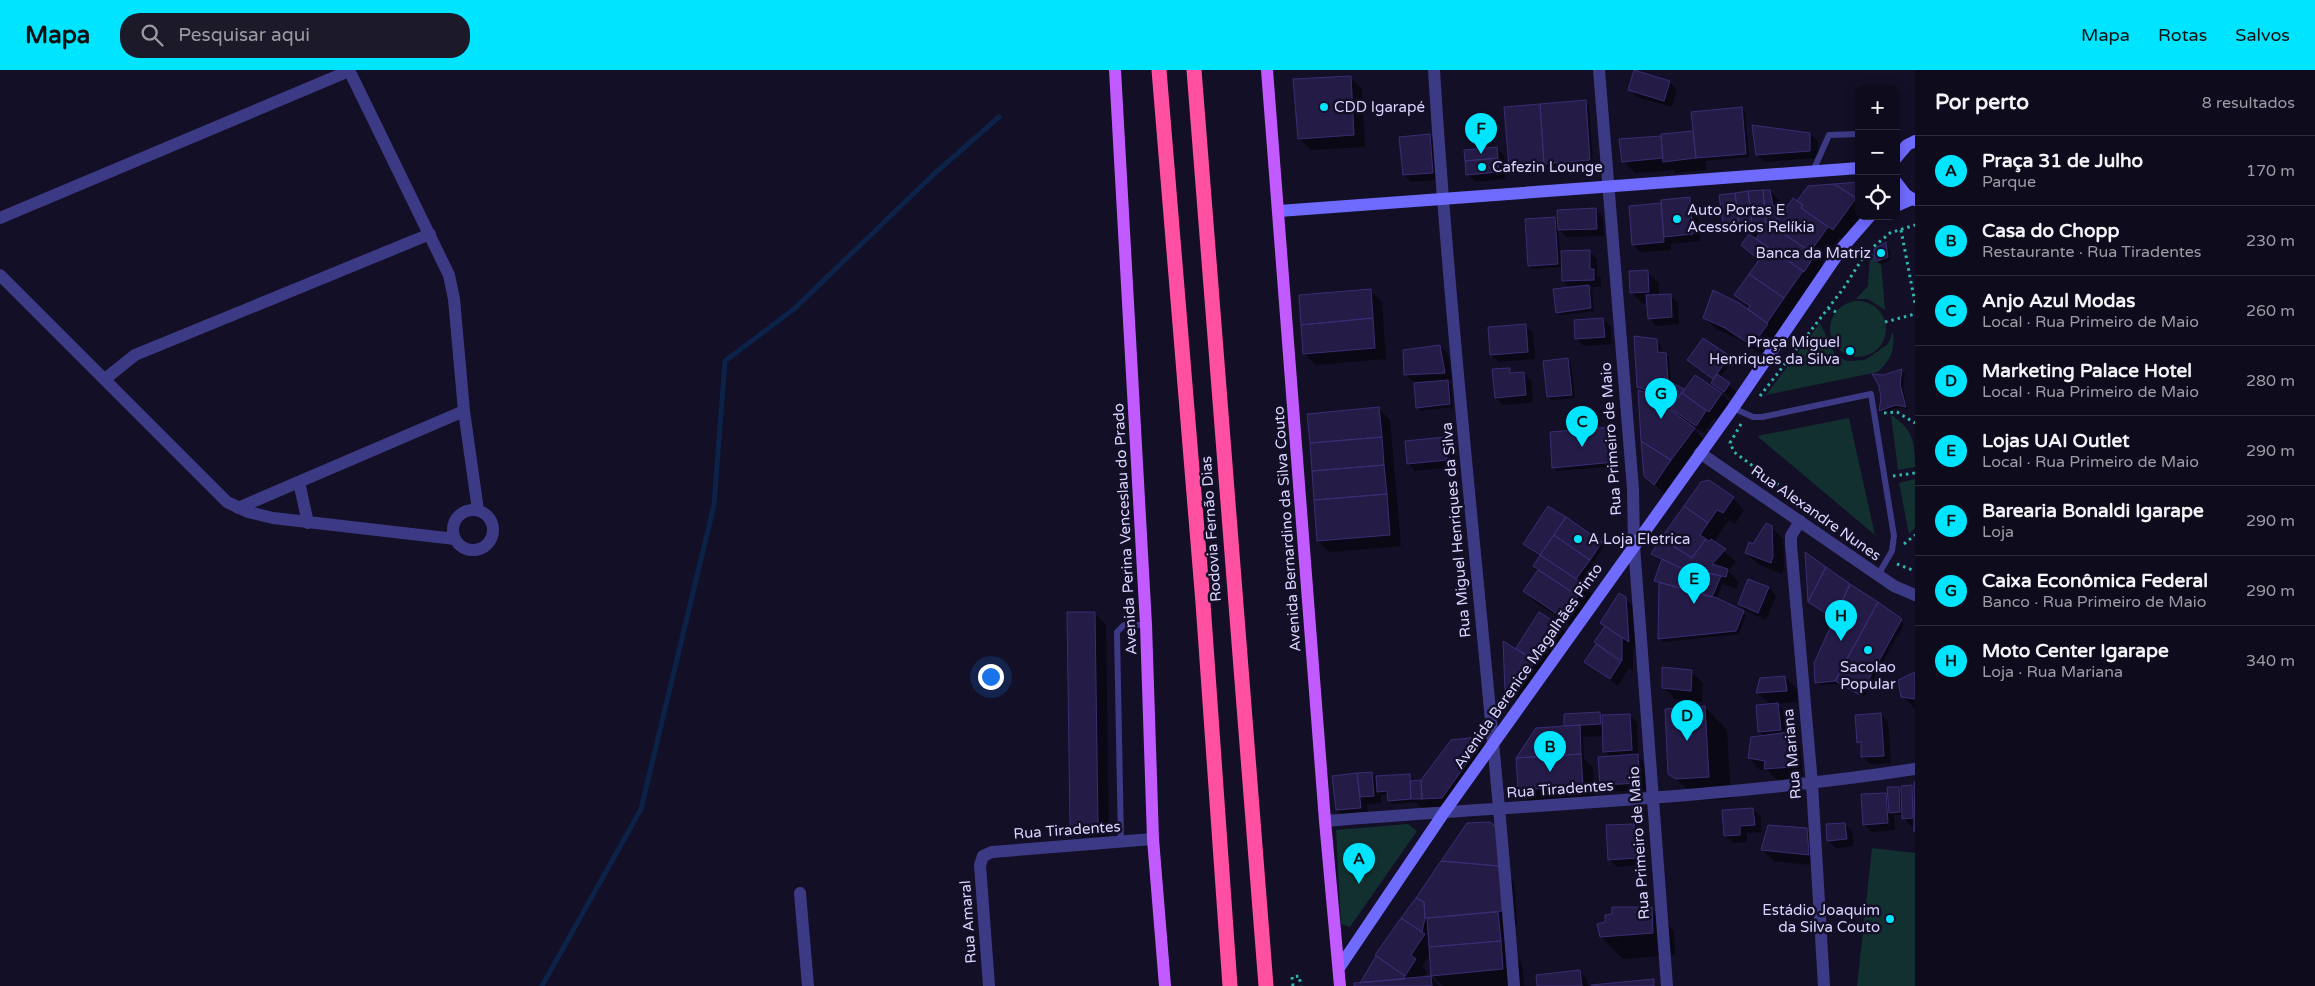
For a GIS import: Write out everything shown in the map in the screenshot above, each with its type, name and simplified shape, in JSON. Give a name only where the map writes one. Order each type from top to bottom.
[{"type":"highway","name":"Rodovia Fernão Dias","points":[[1159,70],[1204,603],[1230,986]]},
{"type":"highway","name":"Rodovia Fernão Dias","points":[[1194,70],[1266,986]]},
{"type":"main road","name":"Avenida Perina Venceslau do Prado","points":[[1114,70],[1146,625],[1154,839],[1164,986]]},
{"type":"main road","name":"Avenida Bernardino da Silva Couto","points":[[1267,70],[1325,821],[1340,986]]},
{"type":"main road","points":[[1900,153],[1907,145],[1915,141]]},
{"type":"main road","points":[[1279,211],[1608,185],[1855,168]]},
{"type":"main road","points":[[1900,189],[1914,199]]},
{"type":"main road","points":[[1900,204],[1914,199]]},
{"type":"main road","name":"Avenida Berenice Magalhães Pinto","points":[[1339,968],[1445,811],[1733,408],[1842,248],[1866,220]]},
{"type":"street","points":[[0,218],[349,70],[430,234],[452,285],[464,411],[478,510]]},
{"type":"street","name":"Rua Miguel Henriques da Silva","points":[[1434,70],[1442,198],[1492,745],[1500,809],[1514,986]]},
{"type":"street","name":"Rua Primeiro de Maio","points":[[1599,70],[1633,489],[1634,546],[1667,986]]},
{"type":"street","points":[[105,379],[135,356],[430,234]]},
{"type":"street","points":[[0,275],[219,495],[238,508],[273,518],[455,539]]},
{"type":"street","points":[[238,508],[464,411]]},
{"type":"street","name":"Rua Alexandre Nunes","points":[[1700,453],[1894,586],[1915,594]]},
{"type":"street","points":[[299,482],[308,523]]},
{"type":"street","points":[[478,510],[489,517],[492,523],[492,536],[484,547],[471,550],[464,549],[455,539],[453,533],[456,520],[465,512],[478,510]]},
{"type":"street","name":"Rua Mariana","points":[[1800,521],[1791,536],[1791,545],[1812,784],[1824,986]]},
{"type":"street","name":"Rua Tiradentes","points":[[1325,821],[1445,811],[1652,799],[1812,784],[1915,769]]},
{"type":"street","name":"Rua Tiradentes","points":[[983,856],[992,852],[1154,839]]},
{"type":"street","name":"Rua Amaral","points":[[983,856],[980,865],[989,986]]},
{"type":"street","points":[[800,893],[808,986]]},
{"type":"lane","points":[[1812,171],[1829,134],[1855,134]]},
{"type":"lane","points":[[1733,408],[1746,415],[1762,417],[1872,394],[1894,536],[1892,551],[1878,575]]},
{"type":"lane","points":[[1121,842],[1117,632],[1124,625],[1146,625]]},
{"type":"path","points":[[1834,526],[1734,452],[1730,443],[1746,415],[1828,308],[1866,253],[1890,234],[1915,225]]},
{"type":"path","points":[[1901,230],[1913,281],[1915,302]]},
{"type":"path","points":[[1828,308],[1836,312]]},
{"type":"path","points":[[1885,322],[1915,314]]},
{"type":"path","points":[[1875,416],[1898,412],[1915,423]]},
{"type":"path","points":[[1885,478],[1915,473]]},
{"type":"path","points":[[1888,560],[1915,570]]},
{"type":"path","points":[[1293,986],[1292,977],[1299,976],[1300,986]]},
{"type":"green space","points":[[1873,253],[1875,263],[1881,262],[1885,310],[1868,299],[1856,299],[1868,286],[1870,254]]},
{"type":"green space","points":[[1858,301],[1869,303],[1878,309],[1884,318],[1886,329],[1884,340],[1878,349],[1869,355],[1858,357],[1847,355],[1838,349],[1832,340],[1830,329],[1832,318],[1838,309],[1847,303]]},
{"type":"green space","points":[[1820,323],[1836,356],[1847,361],[1865,360],[1888,344],[1893,332],[1893,350],[1886,363],[1878,372],[1766,395]]},
{"type":"green space","points":[[1891,415],[1904,426],[1911,437],[1915,467],[1898,470]]},
{"type":"green space","points":[[1849,418],[1875,535],[1757,436]]},
{"type":"green space","points":[[1915,479],[1915,528],[1909,534],[1899,483]]},
{"type":"green space","points":[[1408,824],[1417,831],[1350,927],[1341,924],[1336,830]]},
{"type":"green space","name":"Estádio Joaquim da Silva Couto","points":[[1872,848],[1915,853],[1915,986],[1857,986]]},
{"type":"building","points":[[1634,70],[1670,81],[1664,101],[1628,90]]},
{"type":"building","name":"CDD Igarapé","points":[[1351,76],[1354,135],[1298,139],[1293,79]]},
{"type":"building","points":[[1586,100],[1590,160],[1544,164],[1540,104]]},
{"type":"building","points":[[1540,104],[1544,164],[1509,167],[1504,107]]},
{"type":"building","points":[[1742,107],[1746,154],[1696,158],[1691,112]]},
{"type":"building","points":[[1752,125],[1810,133],[1810,151],[1756,155]]},
{"type":"building","points":[[1693,131],[1696,158],[1663,162],[1661,134]]},
{"type":"building","points":[[1430,134],[1433,173],[1403,175],[1399,137]]},
{"type":"building","points":[[1661,136],[1663,158],[1622,162],[1619,139]]},
{"type":"building","points":[[1497,147],[1498,158],[1465,161],[1464,150]]},
{"type":"building","name":"Cafezin Lounge","points":[[1498,158],[1499,172],[1466,175],[1465,161]]},
{"type":"building","points":[[1855,182],[1855,197],[1834,184]]},
{"type":"building","points":[[1834,184],[1855,197],[1833,230],[1801,208],[1803,205],[1797,201],[1808,186]]},
{"type":"building","points":[[1763,190],[1766,222],[1752,224],[1748,191]]},
{"type":"building","points":[[1763,190],[1770,190],[1773,206],[1786,205],[1772,226],[1766,222]]},
{"type":"building","points":[[1748,191],[1752,224],[1739,226],[1735,193]]},
{"type":"building","points":[[1735,193],[1739,222],[1723,224],[1719,195]]},
{"type":"building","name":"Auto Portas E Acessórios Relíkia","points":[[1690,197],[1693,234],[1664,237],[1661,200]]},
{"type":"building","points":[[1793,198],[1803,205],[1801,208],[1828,227],[1810,252],[1773,226]]},
{"type":"building","points":[[1661,203],[1664,242],[1632,245],[1629,206]]},
{"type":"building","points":[[1596,208],[1597,229],[1558,230],[1557,210]]},
{"type":"building","points":[[1555,217],[1558,264],[1528,266],[1525,219]]},
{"type":"building","points":[[1766,222],[1815,255],[1804,272],[1756,239]]},
{"type":"building","points":[[1749,234],[1803,271],[1784,298],[1749,274],[1759,260],[1741,245]]},
{"type":"building","name":"Banca da Matriz","points":[[1886,242],[1888,257],[1875,262],[1874,249]]},
{"type":"building","points":[[1590,250],[1590,269],[1594,269],[1594,280],[1562,281],[1561,251]]},
{"type":"building","points":[[1648,270],[1649,292],[1630,293],[1629,271]]},
{"type":"building","points":[[1749,274],[1784,298],[1767,323],[1748,309],[1750,306],[1734,295]]},
{"type":"building","points":[[1589,285],[1591,308],[1556,313],[1553,289]]},
{"type":"building","points":[[1371,289],[1373,318],[1301,325],[1299,295]]},
{"type":"building","points":[[1713,290],[1739,303],[1768,324],[1752,346],[1725,328],[1703,318]]},
{"type":"building","points":[[1671,294],[1672,317],[1648,319],[1646,295]]},
{"type":"building","points":[[1373,318],[1375,348],[1303,354],[1301,325]]},
{"type":"building","points":[[1603,318],[1605,337],[1575,339],[1574,320]]},
{"type":"building","points":[[1526,324],[1528,352],[1490,355],[1488,327]]},
{"type":"building","points":[[1634,336],[1657,339],[1658,352],[1666,353],[1668,381],[1684,389],[1673,405],[1655,396],[1656,393],[1637,387]]},
{"type":"building","points":[[1703,338],[1730,356],[1713,379],[1687,360]]},
{"type":"building","points":[[1440,345],[1445,373],[1404,375],[1403,350]]},
{"type":"building","points":[[1568,358],[1572,395],[1547,397],[1543,361]]},
{"type":"building","points":[[1510,368],[1510,373],[1524,372],[1526,395],[1495,398],[1492,369]]},
{"type":"building","points":[[1902,369],[1900,384],[1906,407],[1896,405],[1879,411],[1881,398],[1879,386],[1872,374],[1883,375]]},
{"type":"building","points":[[1717,374],[1730,383],[1724,392],[1711,383]]},
{"type":"building","points":[[1695,375],[1722,393],[1709,412],[1682,393]]},
{"type":"building","points":[[1448,380],[1450,404],[1416,408],[1414,383]]},
{"type":"building","points":[[1638,390],[1653,395],[1652,397],[1695,428],[1671,460],[1641,441]]},
{"type":"building","points":[[1682,393],[1706,411],[1696,426],[1671,409]]},
{"type":"building","points":[[1379,407],[1382,437],[1310,443],[1307,414]]},
{"type":"building","points":[[1612,427],[1615,462],[1552,468],[1550,432]]},
{"type":"building","points":[[1382,437],[1384,465],[1312,471],[1310,443]]},
{"type":"building","points":[[1445,437],[1447,460],[1407,464],[1405,441]]},
{"type":"building","points":[[1641,441],[1671,460],[1654,485],[1644,476]]},
{"type":"building","points":[[1384,465],[1387,494],[1314,500],[1312,471]]},
{"type":"building","points":[[1709,480],[1734,497],[1723,513],[1717,510],[1708,523],[1684,506],[1701,482]]},
{"type":"building","points":[[1387,494],[1390,535],[1317,541],[1314,500]]},
{"type":"building","points":[[1548,506],[1566,517],[1540,555],[1523,544]]},
{"type":"building","points":[[1684,506],[1708,523],[1700,535],[1706,539],[1692,558],[1661,538]]},
{"type":"building","name":"A Loja Eletrica","points":[[1566,517],[1602,542],[1590,560],[1554,535]]},
{"type":"building","points":[[1766,523],[1772,526],[1773,556],[1771,563],[1745,553],[1749,542],[1753,544]]},
{"type":"building","points":[[1554,535],[1590,560],[1576,579],[1540,555]]},
{"type":"building","points":[[1661,538],[1692,558],[1706,539],[1709,541],[1711,539],[1726,549],[1712,564],[1728,569],[1726,577],[1708,573],[1704,579],[1651,554]]},
{"type":"building","points":[[1805,552],[1826,567],[1808,602]]},
{"type":"building","points":[[1540,555],[1585,585],[1578,596],[1533,566]]},
{"type":"building","points":[[1662,559],[1704,579],[1708,573],[1721,576],[1712,597],[1654,581]]},
{"type":"building","points":[[1826,567],[1850,584],[1834,619],[1808,602]]},
{"type":"building","points":[[1538,570],[1578,596],[1563,618],[1523,591]]},
{"type":"building","points":[[1748,579],[1769,587],[1758,613],[1738,604]]},
{"type":"building","points":[[1659,582],[1717,598],[1744,611],[1736,631],[1658,639]]},
{"type":"building","points":[[1850,584],[1878,602],[1835,681],[1815,683],[1814,663]]},
{"type":"building","points":[[1619,593],[1626,597],[1629,642],[1600,623]]},
{"type":"building","name":"Sacolao Popular","points":[[1878,602],[1902,619],[1860,695],[1835,681]]},
{"type":"building","points":[[1067,612],[1095,612],[1098,825],[1070,826]]},
{"type":"building","points":[[1539,612],[1558,624],[1535,661],[1516,648]]},
{"type":"building","points":[[1605,626],[1622,638],[1622,661],[1594,642]]},
{"type":"building","points":[[1503,641],[1535,661],[1513,695],[1505,691]]},
{"type":"building","points":[[1596,644],[1621,662],[1610,679],[1584,662]]},
{"type":"building","points":[[1662,667],[1692,670],[1691,691],[1662,688]]},
{"type":"building","points":[[1915,672],[1915,699],[1901,697],[1898,680]]},
{"type":"building","points":[[1785,676],[1787,691],[1756,693],[1760,678]]},
{"type":"building","points":[[1778,703],[1781,730],[1758,732],[1756,705]]},
{"type":"building","points":[[1705,706],[1709,777],[1676,779],[1668,774],[1665,709]]},
{"type":"building","points":[[1600,712],[1601,724],[1564,726],[1564,714]]},
{"type":"building","points":[[1881,713],[1884,756],[1861,757],[1861,742],[1857,743],[1855,715]]},
{"type":"building","points":[[1630,714],[1632,750],[1603,752],[1602,715]]},
{"type":"building","points":[[1580,725],[1581,754],[1516,758],[1536,728]]},
{"type":"building","points":[[1789,732],[1792,767],[1764,769],[1765,761],[1748,758],[1751,737]]},
{"type":"building","points":[[1478,737],[1483,740],[1442,798],[1422,799],[1421,780],[1451,740]]},
{"type":"building","points":[[1581,754],[1583,786],[1518,790],[1516,758]]},
{"type":"building","points":[[1638,754],[1640,783],[1600,785],[1598,757]]},
{"type":"building","points":[[1372,772],[1374,796],[1360,797],[1357,773]]},
{"type":"building","points":[[1357,773],[1361,808],[1336,810],[1332,776]]},
{"type":"building","points":[[1410,774],[1411,799],[1388,801],[1387,791],[1377,792],[1376,776]]},
{"type":"building","points":[[1421,780],[1422,799],[1411,799],[1410,781]]},
{"type":"building","points":[[1914,782],[1915,782],[1914,832]]},
{"type":"building","points":[[1912,785],[1913,818],[1902,819],[1901,786]]},
{"type":"building","points":[[1887,787],[1899,787],[1900,812],[1889,813]]},
{"type":"building","points":[[1886,793],[1888,823],[1863,825],[1861,794]]},
{"type":"building","points":[[1753,808],[1755,825],[1740,826],[1740,835],[1724,836],[1722,810]]},
{"type":"building","points":[[1490,822],[1497,827],[1499,866],[1441,861],[1467,823]]},
{"type":"building","points":[[1845,823],[1847,839],[1827,841],[1826,824]]},
{"type":"building","points":[[1634,824],[1636,858],[1608,860],[1606,825]]},
{"type":"building","points":[[1768,825],[1807,828],[1809,855],[1761,850]]},
{"type":"building","points":[[1441,861],[1499,866],[1502,911],[1425,918],[1424,902],[1416,898]]},
{"type":"building","points":[[1416,898],[1424,902],[1425,918],[1422,932],[1401,918]]},
{"type":"building","points":[[1612,907],[1652,907],[1653,933],[1600,937],[1597,924],[1605,922],[1605,915],[1612,914]]},
{"type":"building","points":[[1498,912],[1501,941],[1429,947],[1427,918]]},
{"type":"building","points":[[1401,918],[1425,934],[1411,955],[1416,959],[1405,976],[1375,955]]},
{"type":"building","points":[[1501,941],[1503,969],[1431,976],[1429,947]]},
{"type":"building","points":[[1376,956],[1405,976],[1404,979],[1360,983]]},
{"type":"building","points":[[1580,970],[1582,986],[1537,986],[1536,975]]},
{"type":"building","points":[[1431,976],[1432,986],[1354,986],[1354,983]]},
{"type":"building","points":[[1654,979],[1654,986],[1591,986],[1591,985]]},
{"type":"waterway","points":[[542,986],[641,809],[714,505],[725,361],[794,309],[934,174],[999,117]]},
{"type":"place","name":"CDD Igarapé","points":[[1324,107]]},
{"type":"place","name":"Barearia Bonaldi Igarape","points":[[1481,154]]},
{"type":"place","name":"Cafezin Lounge","points":[[1482,167]]},
{"type":"place","name":"Auto Portas E Acessórios Relíkia","points":[[1677,219]]},
{"type":"place","name":"Banca da Matriz","points":[[1881,253]]},
{"type":"place","name":"Praça Miguel Henriques da Silva","points":[[1850,351]]},
{"type":"place","name":"Caixa Econômica Federal","points":[[1661,419]]},
{"type":"place","name":"Anjo Azul Modas","points":[[1582,447]]},
{"type":"place","name":"A Loja Eletrica","points":[[1578,539]]},
{"type":"place","name":"Lojas UAI Outlet","points":[[1694,604]]},
{"type":"place","name":"Moto Center Igarape","points":[[1841,641]]},
{"type":"place","name":"Sacolao Popular","points":[[1868,650]]},
{"type":"place","name":"Marketing Palace Hotel","points":[[1687,741]]},
{"type":"place","name":"Casa do Chopp","points":[[1550,772]]},
{"type":"place","name":"Praça 31 de Julho","points":[[1359,884]]},
{"type":"place","name":"Estádio Joaquim da Silva Couto","points":[[1890,919]]}]
